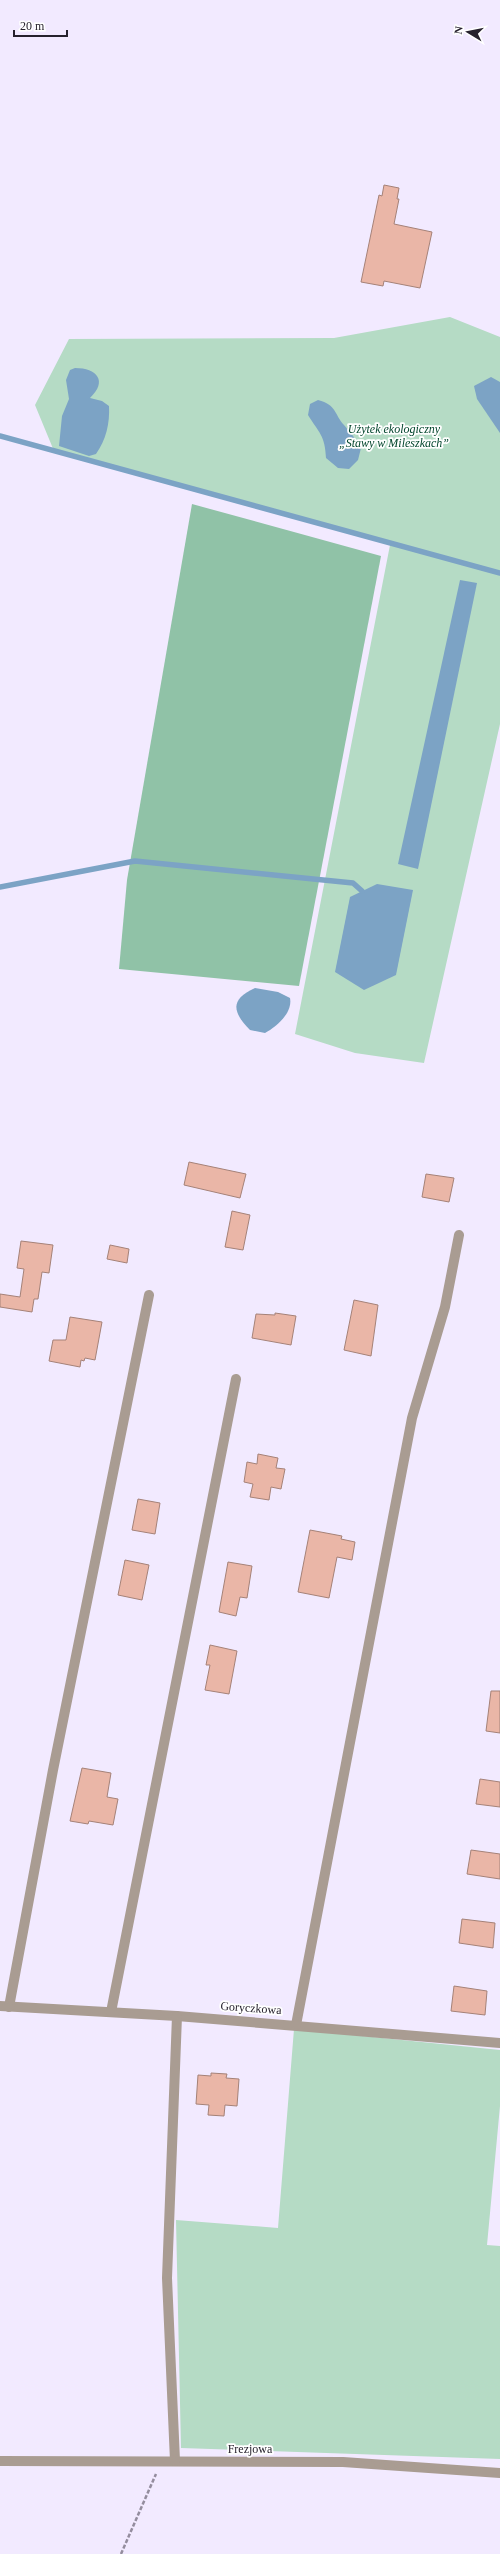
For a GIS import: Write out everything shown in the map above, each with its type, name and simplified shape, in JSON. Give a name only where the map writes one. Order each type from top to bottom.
[{"type":"street","points":[[296,2025],[412,1418],[445,1306],[459,1235]]},
{"type":"street","points":[[4,2007],[149,1295]]},
{"type":"street","points":[[111,2012],[236,1379]]},
{"type":"street","name":"Goryczkowa","points":[[4,2007],[177,2016],[500,2043]]},
{"type":"street","points":[[175,2461],[167,2278],[177,2016]]},
{"type":"street","name":"Frezjowa","points":[[0,2461],[343,2462],[500,2473]]},
{"type":"path","points":[[121,2554],[162,2461]]},
{"type":"green space","name":"Użytek ekologiczny „Stawy w Mileszkach”","points":[[450,317],[500,337],[500,724],[424,1063],[355,1053],[295,1034],[390,545],[54,451],[35,405],[69,339],[334,338]]},
{"type":"green space","points":[[192,504],[381,556],[299,986],[119,969],[127,880]]},
{"type":"green space","points":[[294,2029],[500,2050],[500,2106],[487,2245],[500,2246],[500,2459],[181,2448],[176,2220],[278,2228]]},
{"type":"water","points":[[75,368],[89,370],[98,377],[98,386],[90,398],[102,401],[109,406],[109,419],[105,437],[96,454],[89,456],[59,446],[62,416],[69,399],[66,380],[70,370]]},
{"type":"water","points":[[491,377],[500,382],[500,433],[477,399],[474,386]]},
{"type":"water","points":[[318,400],[329,404],[332,407],[361,448],[358,460],[349,469],[338,468],[326,458],[323,439],[308,415],[310,404]]},
{"type":"water","points":[[460,580],[477,583],[418,869],[398,864]]},
{"type":"water","points":[[377,884],[413,890],[396,975],[364,990],[335,972],[350,897]]},
{"type":"water","points":[[255,988],[278,992],[290,998],[289,1009],[283,1019],[265,1033],[250,1030],[237,1012],[236,1006],[241,997]]},
{"type":"building","points":[[384,185],[399,188],[397,199],[399,199],[394,224],[432,232],[420,288],[384,281],[383,286],[361,282],[379,195],[382,196]]},
{"type":"building","points":[[189,1162],[246,1174],[240,1198],[184,1185]]},
{"type":"building","points":[[426,1174],[454,1178],[449,1202],[422,1197]]},
{"type":"building","points":[[232,1211],[250,1215],[243,1250],[225,1247]]},
{"type":"building","points":[[21,1241],[53,1245],[49,1273],[42,1272],[38,1299],[34,1299],[32,1312],[0,1307],[0,1294],[20,1297],[24,1269],[17,1268]]},
{"type":"building","points":[[110,1245],[129,1249],[127,1263],[107,1259]]},
{"type":"building","points":[[354,1300],[378,1305],[371,1356],[344,1350]]},
{"type":"building","points":[[275,1313],[296,1316],[291,1345],[252,1338],[256,1314],[275,1315]]},
{"type":"building","points":[[70,1317],[102,1322],[95,1360],[85,1358],[84,1361],[81,1360],[80,1367],[49,1361],[53,1340],[66,1340]]},
{"type":"building","points":[[258,1454],[278,1458],[276,1468],[285,1469],[281,1489],[271,1487],[269,1500],[250,1497],[253,1484],[244,1482],[247,1462],[257,1464]]},
{"type":"building","points":[[138,1499],[160,1503],[155,1534],[132,1530]]},
{"type":"building","points":[[310,1530],[342,1536],[341,1539],[355,1542],[352,1560],[337,1557],[329,1598],[298,1592]]},
{"type":"building","points":[[125,1560],[149,1565],[142,1600],[118,1595]]},
{"type":"building","points":[[228,1562],[252,1566],[247,1598],[240,1597],[236,1616],[219,1612]]},
{"type":"building","points":[[210,1645],[237,1651],[229,1694],[205,1690],[210,1665],[206,1665]]},
{"type":"building","points":[[491,1691],[500,1691],[500,1733],[486,1731]]},
{"type":"building","points":[[82,1768],[111,1773],[107,1797],[118,1799],[113,1825],[89,1821],[88,1824],[70,1821]]},
{"type":"building","points":[[480,1779],[500,1782],[500,1807],[476,1804]]},
{"type":"building","points":[[471,1850],[500,1854],[500,1879],[467,1874]]},
{"type":"building","points":[[462,1919],[495,1923],[493,1948],[459,1943]]},
{"type":"building","points":[[454,1986],[487,1991],[485,2015],[451,2011]]},
{"type":"building","points":[[211,2073],[227,2074],[226,2078],[239,2079],[237,2106],[225,2105],[224,2116],[208,2115],[209,2105],[196,2104],[198,2075],[211,2076]]},
{"type":"waterway","points":[[0,436],[500,573]]},
{"type":"waterway","points":[[0,887],[135,861],[353,883],[362,891]]}]
